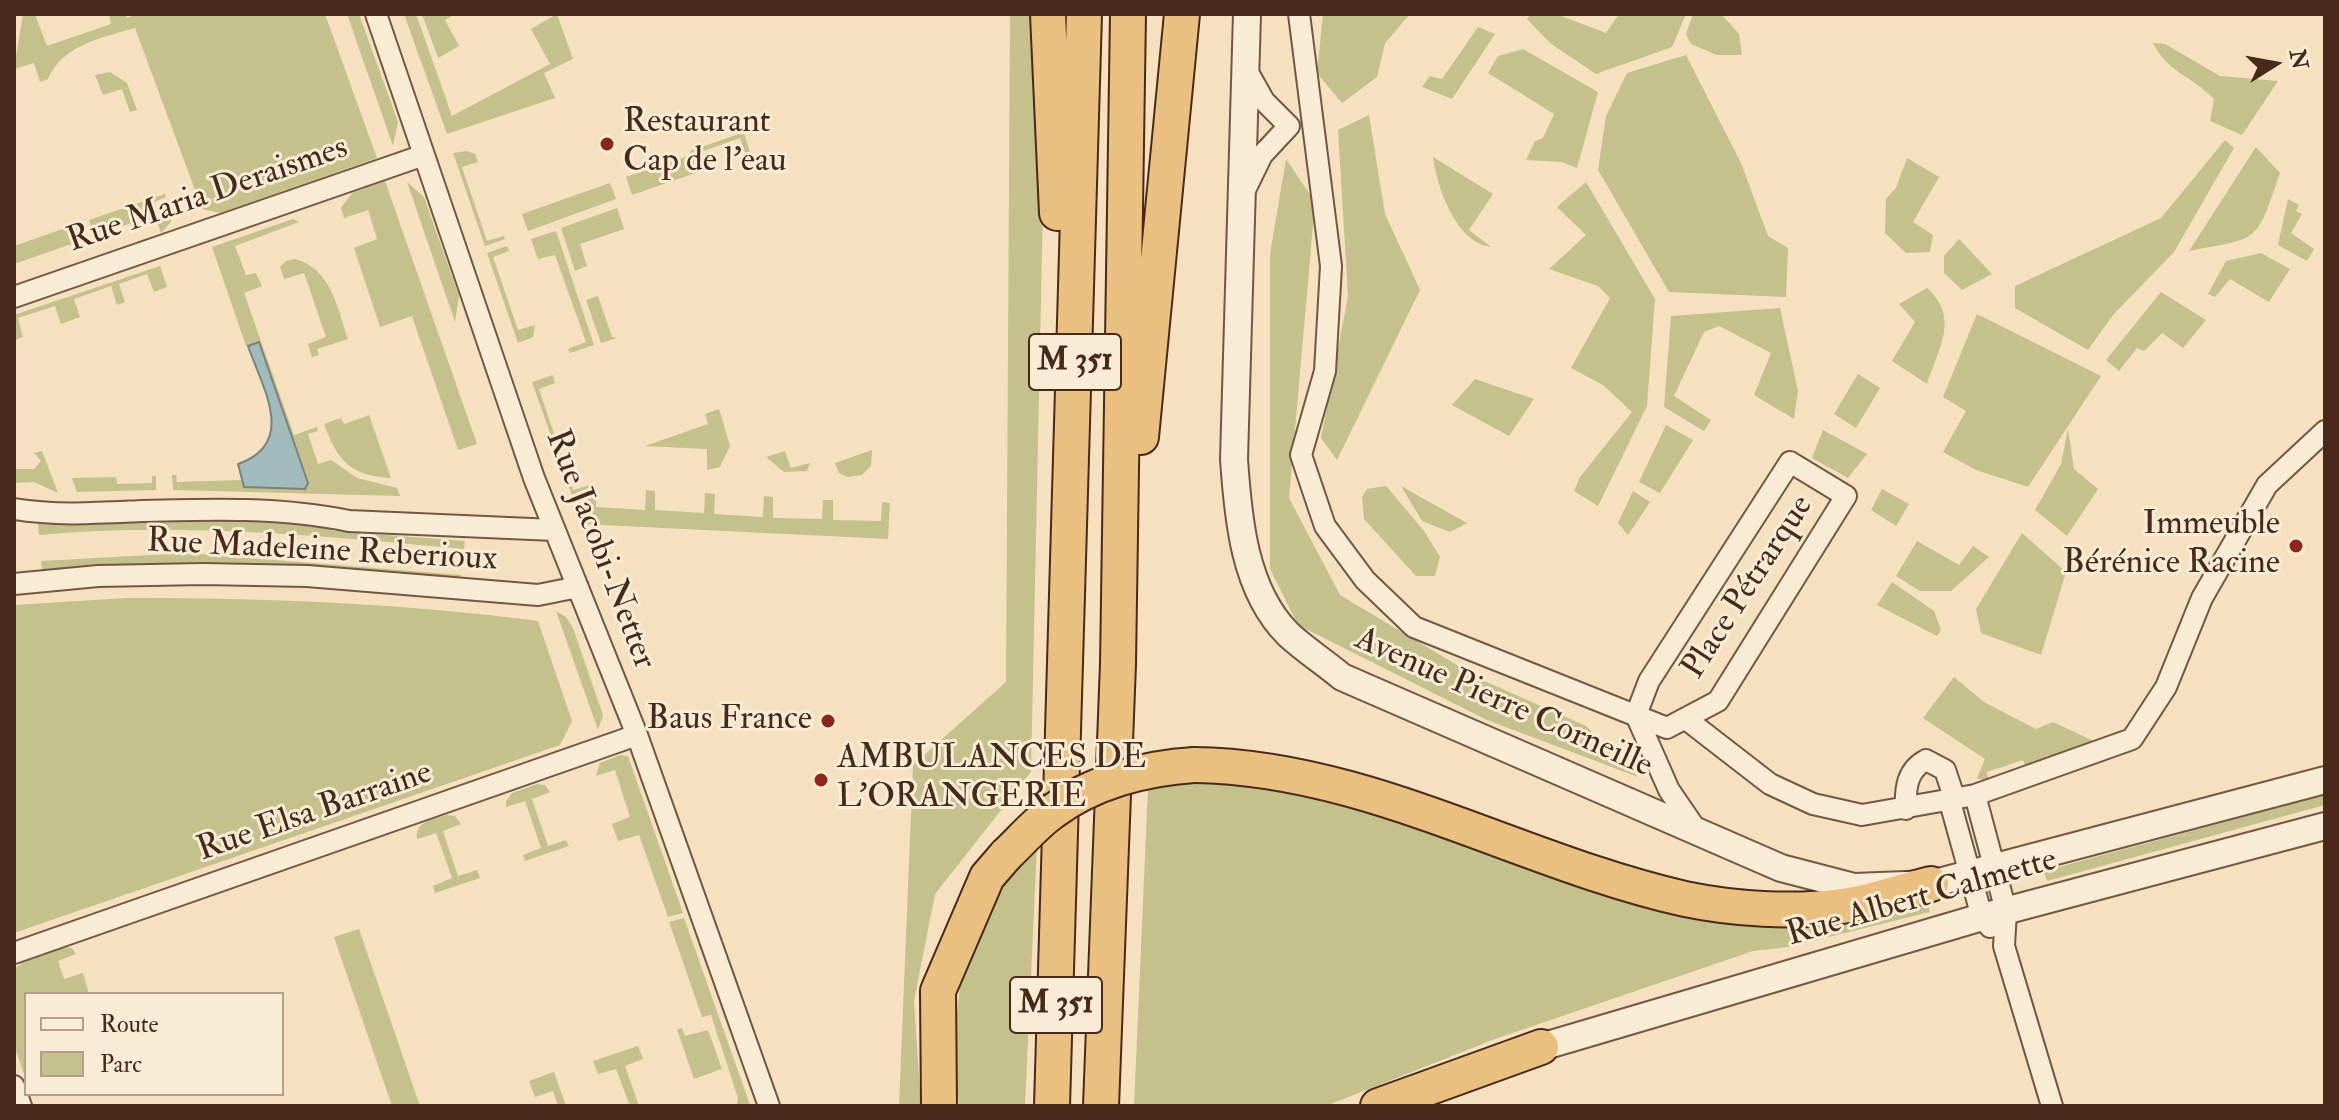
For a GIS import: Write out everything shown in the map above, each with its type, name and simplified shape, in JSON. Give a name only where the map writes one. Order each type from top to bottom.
[{"type":"highway","points":[[1048,14],[1057,189],[1065,710]]},
{"type":"highway","name":"M 351","points":[[1052,1106],[1084,14]]},
{"type":"highway","name":"M 351","points":[[1101,1106],[1118,664],[1128,14]]},
{"type":"highway","points":[[1118,664],[1182,14]]},
{"type":"highway","points":[[939,1106],[938,991],[987,877],[1050,812],[1105,783],[1143,773],[1194,765],[1238,766],[1311,779],[1686,899],[1775,908],[1842,906],[1931,884]]},
{"type":"highway","points":[[1378,1106],[1541,1047]]},
{"type":"street","name":"Rue Jacobi-Netter","points":[[376,14],[554,530],[637,735],[769,1106]]},
{"type":"street","name":"Avenue Pierre Corneille","points":[[1247,14],[1234,459],[1243,541],[1259,588],[1275,617],[1288,633],[1342,677],[1781,868],[1834,884],[1871,889],[1931,884]]},
{"type":"street","points":[[1299,14],[1331,266],[1325,371],[1301,455],[1325,526],[1365,580],[1414,627],[1636,715],[1669,790],[1697,831]]},
{"type":"street","points":[[1245,67],[1264,101],[1289,126],[1316,131]]},
{"type":"street","points":[[1240,201],[1262,155],[1289,126]]},
{"type":"street","name":"Rue Maria Deraismes","points":[[14,297],[424,155]]},
{"type":"street","points":[[1686,719],[1770,784],[1813,804],[1862,815],[1975,795],[2132,739],[2166,687],[2202,598],[2267,485],[2325,431]]},
{"type":"street","name":"Place Pétrarque","points":[[1790,462],[1846,496],[1718,701],[1667,728],[1636,715],[1649,681],[1790,462]]},
{"type":"street","name":"Rue Madeleine Reberioux","points":[[14,509],[47,514],[213,509],[320,515],[349,521],[554,530]]},
{"type":"street","name":"Rue Madeleine Reberioux","points":[[14,584],[98,576],[203,574],[307,576],[538,595],[578,587]]},
{"type":"street","name":"Rue Elsa Barraine","points":[[14,953],[637,735]]},
{"type":"street","points":[[1906,809],[1906,784],[1914,767],[1926,760],[1945,770],[1952,801],[1982,870],[2052,1106]]},
{"type":"street","name":"Rue Albert Calmette","points":[[1931,884],[2325,780]]},
{"type":"street","points":[[1975,795],[1982,870]]},
{"type":"street","name":"Rue Albert Calmette","points":[[1541,1047],[1994,914],[2325,826]]},
{"type":"street","points":[[14,1086],[21,1106]]},
{"type":"green space","points":[[23,14],[35,14],[47,46],[111,24],[109,14],[125,14],[127,18],[139,14],[325,14],[377,158],[220,213],[202,209],[135,28],[73,50],[54,67],[48,79],[40,82],[34,63],[14,69]]},
{"type":"green space","points":[[347,14],[359,14],[398,122],[393,146]]},
{"type":"green space","points":[[404,14],[416,14],[452,116],[550,64],[531,29],[557,14],[573,59],[544,73],[555,98],[447,134]]},
{"type":"green space","points":[[422,14],[455,14],[445,20],[459,46],[438,58]]},
{"type":"green space","points":[[1010,14],[1047,14],[1031,772],[935,894],[914,1001],[921,1106],[899,1106],[913,765],[1006,682]]},
{"type":"green space","points":[[1323,14],[1410,14],[1385,43],[1377,77],[1342,103],[1317,73]]},
{"type":"green space","points":[[1531,14],[1556,14],[1606,33],[1619,14],[1686,14],[1672,47],[1596,74],[1550,43],[1527,19]]},
{"type":"green space","points":[[1693,14],[1721,14],[1739,34],[1742,55],[1717,55],[1691,44],[1686,34]]},
{"type":"green space","points":[[1478,27],[1495,34],[1452,99],[1422,87],[1430,76],[1442,79]]},
{"type":"green space","points":[[2153,43],[2165,44],[2220,76],[2278,81],[2242,135],[2210,121],[2214,99],[2173,68]]},
{"type":"green space","points":[[1523,49],[1598,92],[1577,168],[1562,162],[1526,160],[1535,141],[1543,138],[1554,114],[1488,73],[1498,56]]},
{"type":"green space","points":[[1686,55],[1741,163],[1768,236],[1788,248],[1786,297],[1669,292],[1598,170],[1606,116],[1627,73]]},
{"type":"green space","points":[[110,72],[127,83],[137,110],[130,112],[122,89],[103,95],[95,75]]},
{"type":"green space","points":[[737,112],[750,152],[745,153],[740,138],[698,153],[704,170],[632,195],[626,177],[691,155],[690,151],[739,134],[732,114]]},
{"type":"green space","points":[[1369,115],[1385,214],[1420,290],[1337,460],[1321,438],[1348,296],[1338,130]]},
{"type":"green space","points":[[2225,140],[2234,148],[2174,252],[2113,315],[2088,350],[2015,308],[2015,286],[2161,218]]},
{"type":"green space","points":[[2256,147],[2280,173],[2259,225],[2243,239],[2189,251]]},
{"type":"green space","points":[[467,151],[475,154],[478,162],[462,167],[487,241],[504,236],[505,239],[485,246],[453,153]]},
{"type":"green space","points":[[1433,157],[1493,194],[1469,230],[1491,247],[1479,243],[1458,225],[1444,198]]},
{"type":"green space","points":[[1907,158],[1939,177],[1913,222],[1933,235],[1930,252],[1906,253],[1885,233],[1886,199],[1896,188]]},
{"type":"green space","points":[[1286,159],[1315,202],[1289,498],[1340,595],[1482,680],[1586,726],[1638,777],[1487,720],[1298,625],[1270,569],[1270,254]]},
{"type":"green space","points":[[385,181],[477,444],[458,450],[412,316],[380,327],[354,248],[377,239],[368,210],[344,218],[341,208],[352,193]]},
{"type":"green space","points":[[407,182],[424,197],[459,296],[455,322]]},
{"type":"green space","points":[[1586,182],[1655,299],[1647,406],[1598,506],[1574,491],[1580,477],[1632,412],[1603,385],[1571,368],[1610,298],[1598,286],[1549,269],[1586,235],[1557,207]]},
{"type":"green space","points":[[610,183],[616,199],[528,231],[522,214]]},
{"type":"green space","points":[[165,194],[166,197],[154,202],[159,217],[172,213],[171,222],[161,233],[155,215],[94,236],[89,220]]},
{"type":"green space","points":[[2288,199],[2299,205],[2296,211],[2302,214],[2291,233],[2314,249],[2307,261],[2278,245]]},
{"type":"green space","points":[[617,208],[624,229],[580,244],[587,266],[575,271],[561,228]]},
{"type":"green space","points":[[293,219],[299,222],[235,246],[246,275],[256,273],[262,286],[244,293],[294,435],[317,427],[318,431],[308,434],[318,464],[331,460],[357,478],[397,488],[400,496],[173,490],[172,475],[176,475],[177,482],[242,480],[244,487],[305,489],[308,483],[259,343],[246,346],[212,247]]},
{"type":"green space","points":[[77,224],[83,240],[14,264],[14,246]]},
{"type":"green space","points":[[556,231],[594,345],[570,353],[568,349],[586,342],[555,255],[538,259],[531,239]]},
{"type":"green space","points":[[1959,239],[1992,274],[1962,290],[1944,273],[1944,256]]},
{"type":"green space","points":[[507,246],[509,251],[493,257],[518,330],[535,325],[533,337],[518,343],[487,253]]},
{"type":"green space","points":[[2261,253],[2290,269],[2269,302],[2230,279],[2215,297],[2208,294],[2226,261]]},
{"type":"green space","points":[[295,259],[317,271],[325,281],[348,339],[317,349],[319,355],[312,357],[308,344],[326,337],[304,273],[284,279],[280,267],[286,261]]},
{"type":"green space","points":[[160,266],[167,287],[154,292],[147,274],[119,284],[125,302],[117,305],[111,286],[74,299],[80,317],[61,324],[55,306],[18,318],[23,337],[15,340],[14,315]]},
{"type":"green space","points":[[1927,288],[1943,310],[1945,322],[1941,345],[1927,384],[1892,361],[1915,322],[1899,304]]},
{"type":"green space","points":[[2161,292],[2206,320],[2183,348],[2162,333],[2144,351],[2137,348],[2119,371],[2106,360]]},
{"type":"green space","points":[[598,296],[612,337],[617,338],[601,343],[586,300]]},
{"type":"green space","points":[[1780,308],[1798,391],[1794,419],[1754,395],[1771,353],[1719,326],[1704,332],[1674,396],[1711,420],[1704,431],[1664,407],[1671,316]]},
{"type":"green space","points":[[1977,314],[2101,376],[2028,487],[1976,470],[1943,452],[1966,411],[1943,397]]},
{"type":"green space","points":[[1858,374],[1880,388],[1856,428],[1834,414]]},
{"type":"green space","points":[[553,375],[555,383],[539,389],[573,490],[590,485],[597,488],[596,507],[645,510],[646,490],[655,491],[655,510],[704,513],[705,493],[715,494],[714,514],[763,517],[764,496],[773,497],[773,518],[822,519],[823,500],[833,500],[833,520],[881,521],[882,502],[890,503],[888,539],[582,524],[532,382]]},
{"type":"green space","points":[[1475,379],[1534,399],[1509,436],[1452,405]]},
{"type":"green space","points":[[719,409],[730,446],[720,467],[707,470],[707,449],[645,446],[708,424],[705,414]]},
{"type":"green space","points":[[369,415],[391,478],[365,474],[347,464],[334,447],[324,424],[341,418],[344,424]]},
{"type":"green space","points":[[1666,425],[1693,440],[1660,493],[1639,482]]},
{"type":"green space","points":[[2068,429],[2074,469],[2098,489],[2067,536],[2035,510],[2061,464]]},
{"type":"green space","points":[[1823,430],[1867,454],[1848,478],[1812,458]]},
{"type":"green space","points":[[872,450],[871,466],[862,475],[848,477],[839,473],[835,463]]},
{"type":"green space","points":[[42,451],[58,493],[34,482],[16,483],[16,469],[34,469],[41,461],[34,453]]},
{"type":"green space","points":[[785,451],[791,468],[810,463],[807,471],[784,472],[766,457]]},
{"type":"green space","points":[[152,476],[156,476],[156,490],[77,492],[72,478],[116,477],[117,484],[152,483]]},
{"type":"green space","points":[[1386,486],[1424,531],[1440,557],[1435,576],[1416,576],[1364,519],[1362,497],[1367,489]]},
{"type":"green space","points":[[1401,486],[1467,523],[1450,532],[1422,521]]},
{"type":"green space","points":[[1882,489],[1909,504],[1896,526],[1871,510]]},
{"type":"green space","points":[[1633,491],[1650,502],[1628,535],[1618,523]]},
{"type":"green space","points":[[110,519],[287,520],[335,531],[465,541],[464,549],[305,535],[199,530],[39,535],[38,523]]},
{"type":"green space","points":[[2022,533],[2066,572],[2041,655],[1981,633],[1976,609]]},
{"type":"green space","points":[[1917,541],[1959,565],[1973,546],[1989,557],[1951,591],[1920,591],[1896,576]]},
{"type":"green space","points":[[188,553],[461,575],[461,581],[43,573],[41,561]]},
{"type":"green space","points":[[1892,582],[1934,611],[1941,630],[1937,636],[1877,605]]},
{"type":"green space","points":[[127,598],[333,603],[538,621],[572,721],[560,745],[14,933],[14,605]]},
{"type":"green space","points":[[556,611],[566,617],[573,628],[603,715],[598,730]]},
{"type":"green space","points":[[1954,677],[1984,702],[2036,729],[2053,722],[2096,742],[2027,770],[2023,760],[1987,772],[1989,782],[1977,778],[1985,759],[1923,718]]},
{"type":"green space","points":[[620,755],[628,756],[683,913],[668,917],[639,835],[618,841],[612,824],[630,817],[615,770],[596,776],[600,763]]},
{"type":"green space","points":[[1249,777],[1703,911],[1925,896],[1930,912],[1788,947],[1753,951],[1495,1039],[1326,1106],[1134,1106],[1148,788]]},
{"type":"green space","points":[[537,784],[545,785],[550,792],[532,799],[548,846],[566,840],[569,846],[525,861],[523,855],[541,848],[525,801],[506,807],[506,801],[512,793]]},
{"type":"green space","points":[[2325,795],[2325,805],[2047,881],[2044,871]]},
{"type":"green space","points":[[446,815],[455,816],[461,824],[443,831],[458,876],[477,870],[480,878],[435,893],[433,886],[452,878],[436,833],[417,839],[417,833],[426,822]]},
{"type":"green space","points":[[1037,846],[1025,1106],[959,1106],[956,1033],[965,965],[975,932],[990,902],[1010,873]]},
{"type":"green space","points":[[684,918],[749,1106],[737,1106],[738,1098],[711,1015],[702,1017],[669,922]]},
{"type":"green space","points":[[359,929],[420,1106],[392,1106],[334,937]]},
{"type":"green space","points":[[64,947],[72,948],[76,954],[58,961],[64,979],[83,973],[88,992],[24,992],[24,1074],[14,1045],[14,969],[25,961]]},
{"type":"green space","points":[[682,1028],[685,1036],[708,1030],[722,1069],[694,1079],[677,1029]]},
{"type":"green space","points":[[638,1046],[643,1059],[625,1066],[639,1106],[630,1106],[616,1069],[598,1074],[593,1061]]},
{"type":"green space","points":[[554,1072],[566,1106],[558,1106],[553,1091],[535,1097],[529,1081]]},
{"type":"water","points":[[259,342],[308,483],[305,489],[244,487],[238,464],[256,455],[267,442],[271,428],[267,396],[248,346]]},
{"type":"place","name":"Restaurant Cap de l'eau","points":[[607,144]]},
{"type":"place","name":"Immeuble Bérénice Racine","points":[[2296,546]]},
{"type":"place","name":"Baus France","points":[[828,721]]},
{"type":"place","name":"AMBULANCES DE L'ORANGERIE","points":[[821,780]]}]
